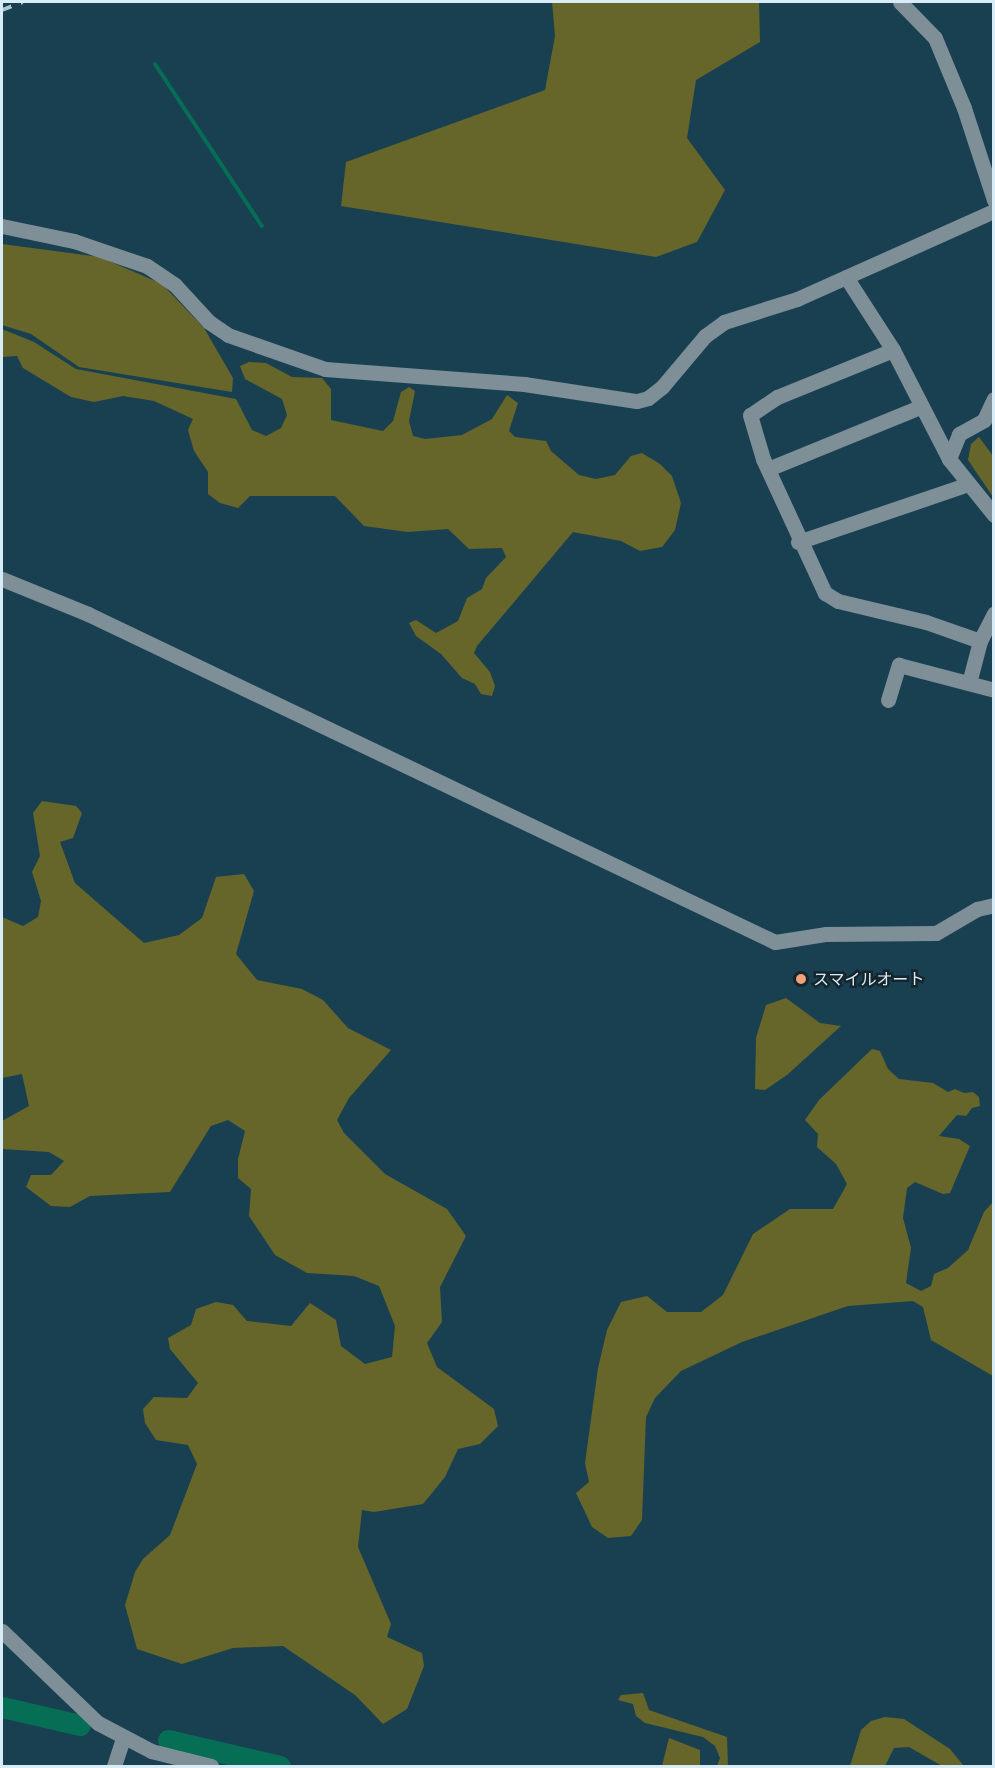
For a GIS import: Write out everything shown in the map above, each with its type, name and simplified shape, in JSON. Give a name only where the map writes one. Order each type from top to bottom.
[{"type":"street","points":[[900,2],[935,38],[963,108],[993,200]]},
{"type":"street","points":[[2,226],[63,238],[147,266],[170,280],[209,322],[228,335],[326,369],[524,384],[637,401],[648,398],[662,387],[705,336],[724,322],[797,299],[993,211]]},
{"type":"street","points":[[846,278],[893,350],[949,459],[993,515]]},
{"type":"street","points":[[893,350],[777,397],[750,415],[768,469],[798,542],[825,593],[838,601],[926,622],[980,641]]},
{"type":"street","points":[[949,459],[959,434],[984,420],[993,399]]},
{"type":"street","points":[[768,469],[922,406]]},
{"type":"street","points":[[798,542],[968,484]]},
{"type":"street","points":[[2,579],[88,614],[775,942],[825,934],[936,933],[977,909],[993,904]]},
{"type":"street","points":[[969,683],[980,641],[993,613]]},
{"type":"street","points":[[888,700],[899,665],[993,690]]},
{"type":"street","points":[[2,1631],[69,1698],[123,1738],[151,1751],[211,1767]]},
{"type":"street","points":[[114,1767],[123,1738]]},
{"type":"shaded area","points":[[552,2],[759,2],[760,42],[696,80],[687,138],[725,190],[697,242],[656,257],[341,206],[346,162],[545,90],[555,36]]},
{"type":"shaded area","points":[[2,244],[100,257],[162,284],[204,328],[233,378],[232,392],[79,367],[31,334],[2,325]]},
{"type":"shaded area","points":[[2,329],[34,342],[76,369],[236,399],[252,430],[266,436],[281,428],[287,415],[282,399],[245,379],[240,366],[249,362],[266,363],[292,377],[322,378],[331,389],[331,420],[383,431],[393,421],[401,392],[409,387],[415,391],[409,421],[413,436],[425,439],[462,435],[492,419],[507,395],[518,403],[509,431],[515,437],[546,441],[551,451],[579,475],[596,479],[615,475],[631,456],[642,453],[660,464],[672,476],[681,503],[675,530],[662,547],[640,551],[621,541],[573,532],[477,646],[474,653],[490,672],[495,686],[492,696],[481,694],[475,684],[462,678],[441,654],[416,636],[409,623],[416,620],[436,633],[458,621],[467,598],[482,589],[486,578],[506,557],[502,548],[469,549],[448,529],[408,532],[364,526],[335,496],[250,496],[238,508],[220,503],[208,494],[208,472],[194,451],[188,430],[193,419],[154,401],[123,396],[94,402],[71,397],[23,368],[17,356],[2,357]]},
{"type":"shaded area","points":[[979,437],[993,456],[993,497],[968,460],[971,444]]},
{"type":"shaded area","points":[[42,801],[76,806],[82,813],[73,838],[60,842],[75,883],[144,943],[179,935],[202,918],[216,877],[244,874],[254,891],[236,954],[257,980],[302,989],[323,1000],[348,1028],[391,1050],[349,1098],[337,1120],[344,1133],[385,1174],[447,1209],[466,1236],[440,1287],[442,1322],[427,1343],[437,1367],[494,1409],[498,1426],[480,1444],[458,1449],[445,1477],[423,1504],[374,1512],[362,1510],[358,1547],[391,1624],[387,1637],[422,1653],[424,1666],[407,1709],[383,1724],[355,1695],[283,1646],[233,1648],[182,1664],[137,1649],[125,1605],[135,1572],[143,1559],[170,1535],[197,1464],[188,1445],[156,1440],[145,1423],[143,1409],[154,1397],[187,1398],[198,1383],[170,1349],[168,1338],[191,1325],[196,1309],[216,1302],[233,1305],[247,1321],[291,1326],[310,1303],[336,1320],[341,1346],[365,1364],[392,1357],[395,1326],[379,1286],[354,1276],[307,1273],[275,1255],[249,1216],[251,1189],[238,1178],[238,1159],[245,1131],[228,1120],[211,1126],[170,1192],[90,1196],[70,1207],[51,1206],[26,1187],[31,1175],[51,1175],[64,1161],[49,1152],[2,1149],[2,1121],[29,1106],[22,1074],[2,1078],[2,917],[23,926],[38,917],[41,901],[32,872],[40,856],[33,813]]},
{"type":"shaded area","points":[[786,998],[820,1023],[841,1026],[787,1075],[765,1090],[755,1089],[756,1038],[766,1005]]},
{"type":"shaded area","points":[[872,1049],[880,1051],[888,1069],[899,1079],[933,1083],[948,1092],[955,1089],[964,1093],[973,1092],[979,1097],[980,1106],[972,1108],[966,1116],[957,1115],[939,1136],[959,1139],[970,1146],[950,1193],[943,1194],[915,1182],[907,1188],[903,1218],[911,1248],[906,1283],[921,1291],[931,1286],[934,1274],[948,1268],[968,1250],[984,1212],[993,1202],[993,1376],[931,1340],[923,1307],[913,1301],[848,1306],[742,1342],[681,1371],[655,1398],[646,1417],[642,1520],[631,1536],[608,1538],[592,1527],[576,1493],[589,1482],[585,1463],[598,1368],[607,1330],[621,1302],[647,1296],[667,1312],[701,1312],[723,1295],[753,1234],[790,1209],[833,1209],[847,1184],[836,1164],[817,1147],[818,1134],[805,1120],[819,1100]]},
{"type":"shaded area","points":[[643,1693],[649,1710],[727,1737],[728,1766],[717,1766],[720,1758],[715,1746],[703,1737],[645,1723],[636,1716],[633,1704],[618,1700],[621,1695]]},
{"type":"shaded area","points":[[885,1717],[904,1719],[950,1749],[964,1766],[942,1766],[909,1747],[894,1748],[885,1766],[850,1766],[861,1730],[871,1721]]},
{"type":"shaded area","points":[[669,1738],[700,1750],[700,1766],[662,1766]]},
{"type":"waterway","points":[[155,64],[262,226]]},
{"type":"waterway","points":[[2,1707],[80,1725]]},
{"type":"waterway","points":[[168,1740],[280,1766]]},
{"type":"railway","points":[[2,10],[23,2]]},
{"type":"place","name":"スマイルオート","points":[[801,979]]}]
